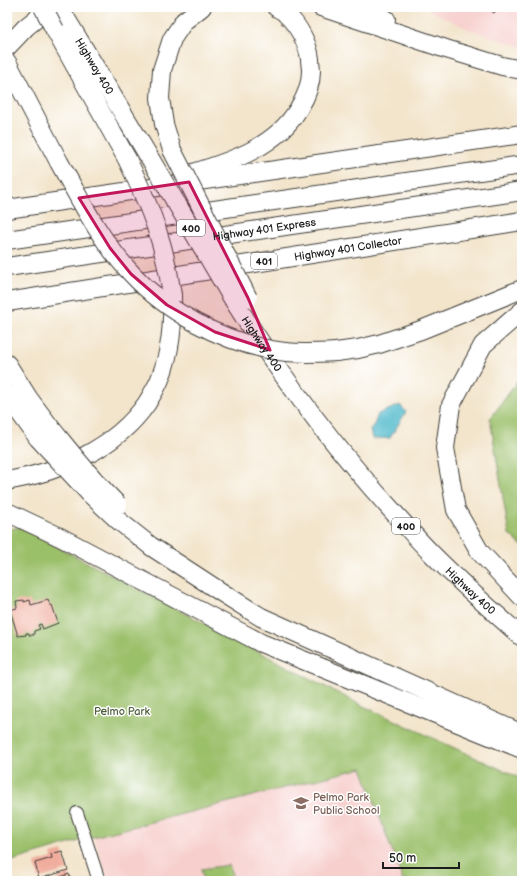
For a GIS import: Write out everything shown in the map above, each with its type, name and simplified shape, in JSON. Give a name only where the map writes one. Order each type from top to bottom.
[{"type":"highway","points":[[7,481],[28,477],[70,463],[104,445],[123,430],[139,414],[160,381],[167,360],[173,318],[172,296],[168,271],[157,228],[138,182],[61,20],[43,7]]},
{"type":"highway","points":[[7,47],[26,27],[51,7]]},
{"type":"highway","points":[[202,7],[184,21],[172,39],[162,70],[160,98],[164,124],[172,150],[241,300]]},
{"type":"highway","points":[[124,192],[171,180],[241,156],[265,144],[279,134],[289,123],[304,100],[308,86],[311,71],[309,50],[298,28],[286,13],[276,7]]},
{"type":"highway","points":[[321,7],[446,49],[502,66],[522,70]]},
{"type":"highway","points":[[361,7],[446,49]]},
{"type":"highway","name":"Highway 400","points":[[61,20],[241,300],[277,366],[328,436],[375,493],[430,552],[484,604],[522,637]]},
{"type":"highway","points":[[7,62],[59,162],[92,221],[110,248],[131,274],[167,306],[190,320],[215,332],[242,342],[272,350],[304,353],[336,352],[358,349],[379,344],[421,330],[522,289]]},
{"type":"highway","points":[[7,208],[522,134]]},
{"type":"highway","points":[[7,240],[522,165]]},
{"type":"highway","name":"Highway 401 Express","points":[[7,267],[522,191]]},
{"type":"highway","name":"Highway 401 Collector","points":[[7,302],[522,221]]},
{"type":"highway","points":[[522,311],[483,345],[451,405],[445,448],[456,510],[480,552],[522,597]]},
{"type":"highway","points":[[7,364],[29,399],[44,433]]},
{"type":"highway","points":[[7,394],[44,433],[79,463],[154,544],[221,592],[261,617],[522,734]]},
{"type":"highway","points":[[7,471],[54,469]]},
{"type":"highway","points":[[7,512],[60,537],[261,643],[522,749]]},
{"type":"street","points":[[77,813],[99,881]]},
{"type":"highlighted area","points":[[189,182],[248,298],[270,350],[215,332],[167,305],[131,274],[110,248],[79,198]]},
{"type":"shaded area","points":[[423,7],[522,7],[522,47],[468,29]]},
{"type":"shaded area","name":"Pelmo Park Public School","points":[[362,768],[403,881],[108,881],[94,837]]},
{"type":"green space","points":[[522,375],[522,546],[509,534],[490,419]]},
{"type":"green space","name":"Pelmo Park","points":[[19,527],[359,704],[522,779],[522,881],[403,881],[362,768],[89,838],[12,861],[7,845],[7,625],[10,623],[7,614],[7,530]]},
{"type":"green space","points":[[229,865],[234,881],[204,881],[201,869]]},
{"type":"water","points":[[400,405],[406,412],[390,438],[372,439],[370,430],[374,425],[378,414]]},
{"type":"building","points":[[486,7],[499,7],[494,13]]},
{"type":"building","points":[[24,600],[24,602],[30,600],[31,605],[48,600],[50,605],[52,605],[58,623],[43,629],[41,624],[38,625],[40,629],[34,631],[34,635],[29,635],[29,633],[26,633],[26,635],[18,636],[10,610],[17,608],[16,601]]},
{"type":"building","points":[[62,851],[68,870],[39,879],[35,863],[52,858],[51,854]]},
{"type":"building","points":[[69,874],[71,881],[59,881],[58,878]]},
{"type":"place","name":"Pelmo Park Public School","points":[[301,803]]}]
